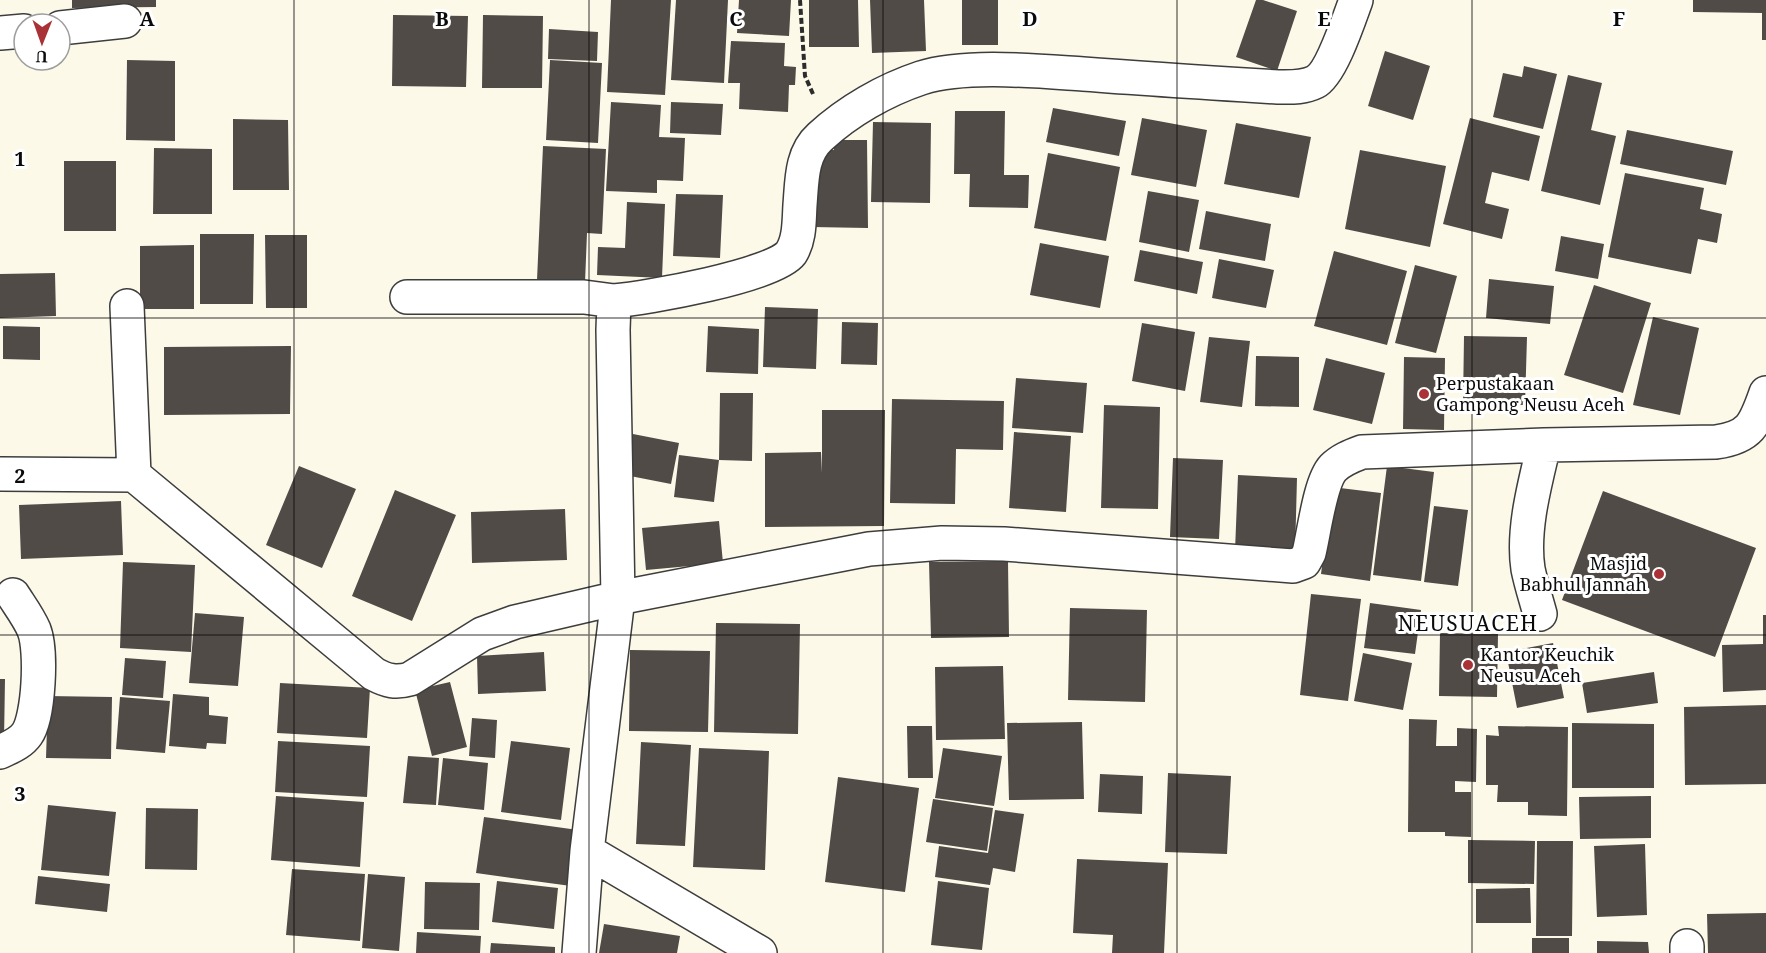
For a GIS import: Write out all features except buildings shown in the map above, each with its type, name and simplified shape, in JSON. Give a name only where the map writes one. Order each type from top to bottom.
[{"type":"street","points":[[408,297],[584,297],[614,301],[747,275],[781,262],[790,255],[797,239],[802,168],[817,139],[834,125],[890,91],[923,78],[963,72],[1026,71],[1278,87],[1305,86],[1317,81],[1327,71],[1356,0]]},
{"type":"street","points":[[72,27],[125,21]]},
{"type":"street","points":[[579,953],[587,851],[618,598],[614,301]]},
{"type":"street","points":[[127,306],[134,476]]},
{"type":"street","points":[[0,474],[134,476],[374,674],[385,680],[399,682],[410,679],[482,634],[514,621],[618,598],[869,549],[942,543],[1004,544],[1293,566],[1304,562],[1310,553],[1324,485],[1332,469],[1345,459],[1362,452],[1544,445],[1716,442],[1733,439],[1749,431],[1759,414],[1766,393]]},
{"type":"street","points":[[1540,614],[1528,567],[1528,529],[1533,491],[1544,445]]},
{"type":"street","points":[[0,752],[15,746],[26,736],[33,724],[37,703],[39,668],[35,631],[13,595]]},
{"type":"street","points":[[587,851],[760,953]]},
{"type":"path","points":[[800,0],[805,76],[811,90],[834,125]]},
{"type":"place","name":"Perpustakaan Gampong Neusu Aceh","points":[[1424,394]]},
{"type":"place","name":"Masjid Babhul Jannah","points":[[1659,574]]},
{"type":"place","name":"Kantor Keuchik Neusu Aceh","points":[[1468,665]]},
{"type":"district","name":"NEUSUACEH","points":[[1468,624]]}]
